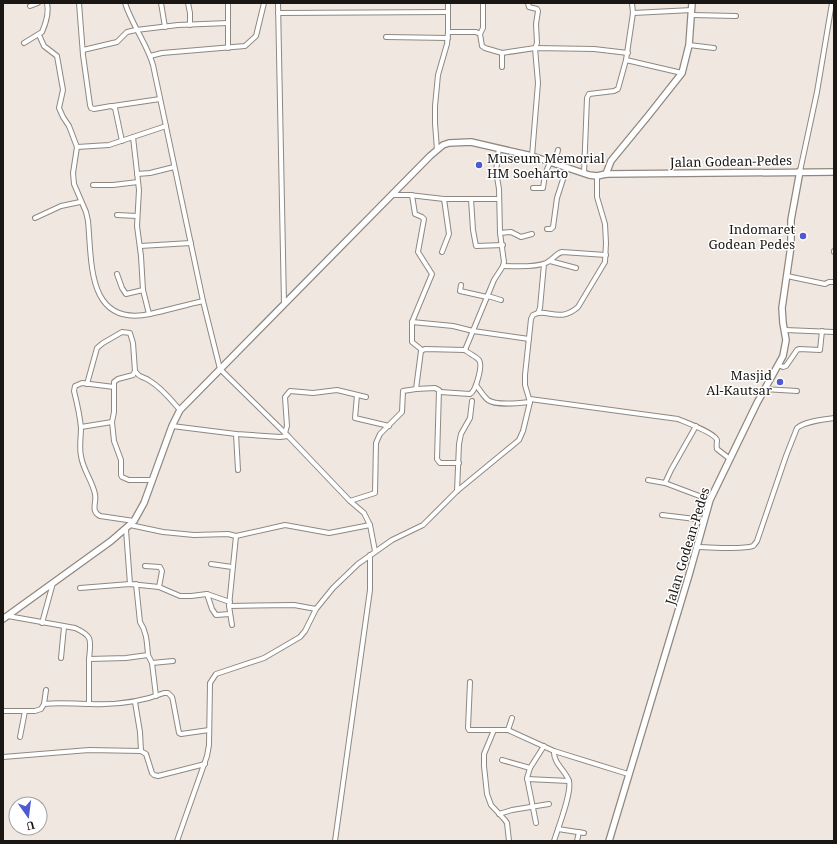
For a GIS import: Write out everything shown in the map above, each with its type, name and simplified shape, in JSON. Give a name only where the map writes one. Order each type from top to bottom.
[{"type":"street","points":[[30,6],[38,3]]},
{"type":"street","points":[[24,43],[42,32],[45,27],[47,3]]},
{"type":"street","points":[[79,3],[86,82],[91,108],[94,109],[160,99]]},
{"type":"street","points":[[125,3],[136,30],[150,56],[203,301],[220,369],[286,434],[350,501],[364,513],[370,525],[375,551]]},
{"type":"street","points":[[161,3],[165,27]]},
{"type":"street","points":[[188,3],[190,25]]},
{"type":"street","points":[[228,3],[228,48]]},
{"type":"street","points":[[150,56],[162,53],[245,46],[256,36],[264,3]]},
{"type":"street","points":[[278,3],[284,304]]},
{"type":"street","points":[[437,150],[435,123],[438,75],[445,54],[448,38],[448,3]]},
{"type":"street","points":[[484,3],[483,28],[480,34],[482,46],[484,48],[502,53],[535,48],[594,49],[628,53]]},
{"type":"street","points":[[528,3],[529,7],[537,9],[538,11],[535,48],[538,83],[532,156]]},
{"type":"street","points":[[584,173],[587,98],[589,94],[614,91],[618,89],[628,53],[633,12],[632,3]]},
{"type":"street","points":[[606,174],[611,161],[682,73],[689,45],[692,3]]},
{"type":"street","points":[[832,3],[817,92],[800,171],[834,172]]},
{"type":"street","points":[[278,13],[448,12]]},
{"type":"street","points":[[633,12],[692,12],[734,16]]},
{"type":"street","points":[[83,50],[114,43],[120,40],[127,32],[136,30],[228,22]]},
{"type":"street","points":[[448,32],[476,32],[480,34]]},
{"type":"street","points":[[39,34],[44,46],[57,56],[63,90],[59,108],[69,126],[77,147],[74,184],[80,202],[86,212],[94,280],[99,296],[105,304],[115,312],[134,316],[149,314],[203,301]]},
{"type":"street","points":[[386,38],[448,38]]},
{"type":"street","points":[[689,45],[714,48]]},
{"type":"street","points":[[502,53],[502,67]]},
{"type":"street","points":[[626,60],[682,73]]},
{"type":"street","points":[[111,106],[115,108],[117,112],[122,141]]},
{"type":"street","points":[[77,147],[109,145],[166,126]]},
{"type":"street","points":[[133,138],[138,182],[139,205],[137,226],[143,290],[149,314]]},
{"type":"street","points":[[5,618],[130,525],[144,503],[172,426],[180,410],[443,145],[458,142],[471,142],[552,161],[584,173],[597,176],[597,197],[605,224],[605,262],[578,307],[572,312],[564,315],[538,313],[533,315],[531,319],[525,385],[530,401],[524,431],[519,440],[457,490],[423,525],[392,540],[358,564],[333,588],[316,609],[305,631],[294,641],[264,658],[216,674],[210,683],[209,746],[205,764],[177,841]]},
{"type":"street","points":[[465,350],[494,280],[504,262],[503,245],[500,233],[499,189],[496,171],[499,148]]},
{"type":"street","points":[[534,188],[543,188],[545,175],[552,161],[557,155],[558,150]]},
{"type":"street","points":[[137,174],[150,173],[174,167]]},
{"type":"street","points":[[547,229],[551,229],[553,227],[558,198],[567,167]]},
{"type":"street","name":"Jalan Godean-Pedes","points":[[597,176],[606,174],[800,171],[791,220],[791,246],[782,308],[786,340],[785,348],[778,365],[764,389],[710,500],[609,841]]},
{"type":"street","points":[[94,185],[113,185],[138,182]]},
{"type":"street","points":[[392,195],[412,195],[444,199],[499,199]]},
{"type":"street","points":[[350,501],[374,493],[376,443],[380,434],[402,412],[404,391],[435,388],[439,389],[440,392],[470,394],[474,391],[476,385],[480,362],[465,350],[422,350],[412,342],[412,322],[432,274],[418,252],[424,219],[415,214],[412,195]]},
{"type":"street","points":[[442,252],[449,234],[444,199]]},
{"type":"street","points":[[471,199],[473,230],[476,246],[503,245]]},
{"type":"street","points":[[35,218],[61,206],[80,202]]},
{"type":"street","points":[[117,215],[137,216]]},
{"type":"street","points":[[500,233],[511,232],[521,237],[532,234]]},
{"type":"street","points":[[140,246],[191,244]]},
{"type":"street","points":[[503,266],[544,264],[553,259],[556,254],[562,252],[606,255]]},
{"type":"street","points":[[550,261],[576,268]]},
{"type":"street","points":[[538,313],[540,308],[544,264]]},
{"type":"street","points":[[117,274],[126,294],[143,290]]},
{"type":"street","points":[[787,276],[826,284],[829,282],[834,282]]},
{"type":"street","points":[[461,285],[460,291],[501,300]]},
{"type":"street","points":[[412,322],[453,326],[473,331],[529,339]]},
{"type":"street","points":[[784,330],[834,332]]},
{"type":"street","points":[[778,365],[786,366],[797,350],[820,350],[822,331]]},
{"type":"street","points":[[87,384],[97,348],[103,342],[122,332],[128,332],[131,335],[135,371],[138,376],[149,380],[180,410]]},
{"type":"street","points":[[416,389],[420,352],[422,350]]},
{"type":"street","points":[[135,371],[133,376],[116,380],[114,382],[114,412],[112,422],[114,441],[121,460],[122,477],[134,480],[152,480]]},
{"type":"street","points":[[114,387],[80,384],[76,385],[74,388],[81,427],[80,456],[95,491],[95,512],[100,516],[130,525],[163,532],[194,535],[228,534],[236,536],[285,525],[329,533],[370,525]]},
{"type":"street","points":[[476,385],[484,396],[491,402],[504,403],[530,401],[678,419],[696,426],[714,436],[717,441],[716,449],[730,459]]},
{"type":"street","points":[[764,389],[798,391]]},
{"type":"street","points":[[286,434],[287,426],[285,397],[288,392],[313,394],[337,390],[366,397]]},
{"type":"street","points":[[440,392],[437,459],[440,463],[458,463]]},
{"type":"street","points":[[357,395],[355,418],[389,426]]},
{"type":"street","points":[[457,490],[461,434],[470,418],[472,402]]},
{"type":"street","points":[[697,547],[742,547],[755,545],[797,428],[815,421],[834,418]]},
{"type":"street","points":[[81,427],[112,422]]},
{"type":"street","points":[[172,426],[236,434],[280,437],[286,434]]},
{"type":"street","points":[[665,483],[670,470],[696,426]]},
{"type":"street","points":[[236,434],[238,470]]},
{"type":"street","points":[[648,480],[665,483],[710,500]]},
{"type":"street","points":[[662,515],[704,520]]},
{"type":"street","points":[[130,525],[130,584]]},
{"type":"street","points":[[232,625],[230,604],[232,567],[236,536]]},
{"type":"street","points":[[335,841],[370,590],[370,555]]},
{"type":"street","points":[[210,564],[232,567]]},
{"type":"street","points":[[145,566],[160,567],[162,571],[160,587]]},
{"type":"street","points":[[42,623],[53,583]]},
{"type":"street","points":[[136,584],[140,622],[146,635],[148,655],[152,663],[156,696]]},
{"type":"street","points":[[80,588],[136,584],[160,587],[180,596],[207,594],[230,604],[294,605],[316,609]]},
{"type":"street","points":[[207,594],[216,615],[230,614]]},
{"type":"street","points":[[5,618],[75,628],[89,636],[91,642],[88,659],[89,704]]},
{"type":"street","points":[[61,658],[64,627]]},
{"type":"street","points":[[88,659],[126,658],[148,655]]},
{"type":"street","points":[[152,663],[173,661]]},
{"type":"street","points":[[470,682],[468,729],[508,730],[554,751],[628,774]]},
{"type":"street","points":[[3,711],[39,711],[44,704],[46,690]]},
{"type":"street","points":[[44,704],[59,702],[89,704],[135,702],[168,693],[172,697],[179,732],[181,734],[209,730]]},
{"type":"street","points":[[135,702],[140,732],[141,751]]},
{"type":"street","points":[[20,736],[25,711]]},
{"type":"street","points":[[508,730],[512,718]]},
{"type":"street","points":[[494,730],[484,754],[487,794],[489,802],[507,823],[508,841]]},
{"type":"street","points":[[536,823],[527,779],[530,768],[544,746]]},
{"type":"street","points":[[3,757],[89,750],[141,751],[146,754],[152,773],[158,776],[205,764]]},
{"type":"street","points":[[554,751],[554,756],[569,781],[570,787],[554,841]]},
{"type":"street","points":[[502,760],[530,768]]},
{"type":"street","points":[[527,779],[569,781]]},
{"type":"street","points":[[499,814],[549,804]]},
{"type":"street","points":[[558,830],[582,833],[577,841]]},
{"type":"place","name":"Museum Memorial HM Soeharto","points":[[479,165]]},
{"type":"place","name":"Indomaret Godean Pedes","points":[[803,236]]},
{"type":"place","name":"Masjid Al-Kautsar","points":[[780,382]]}]
